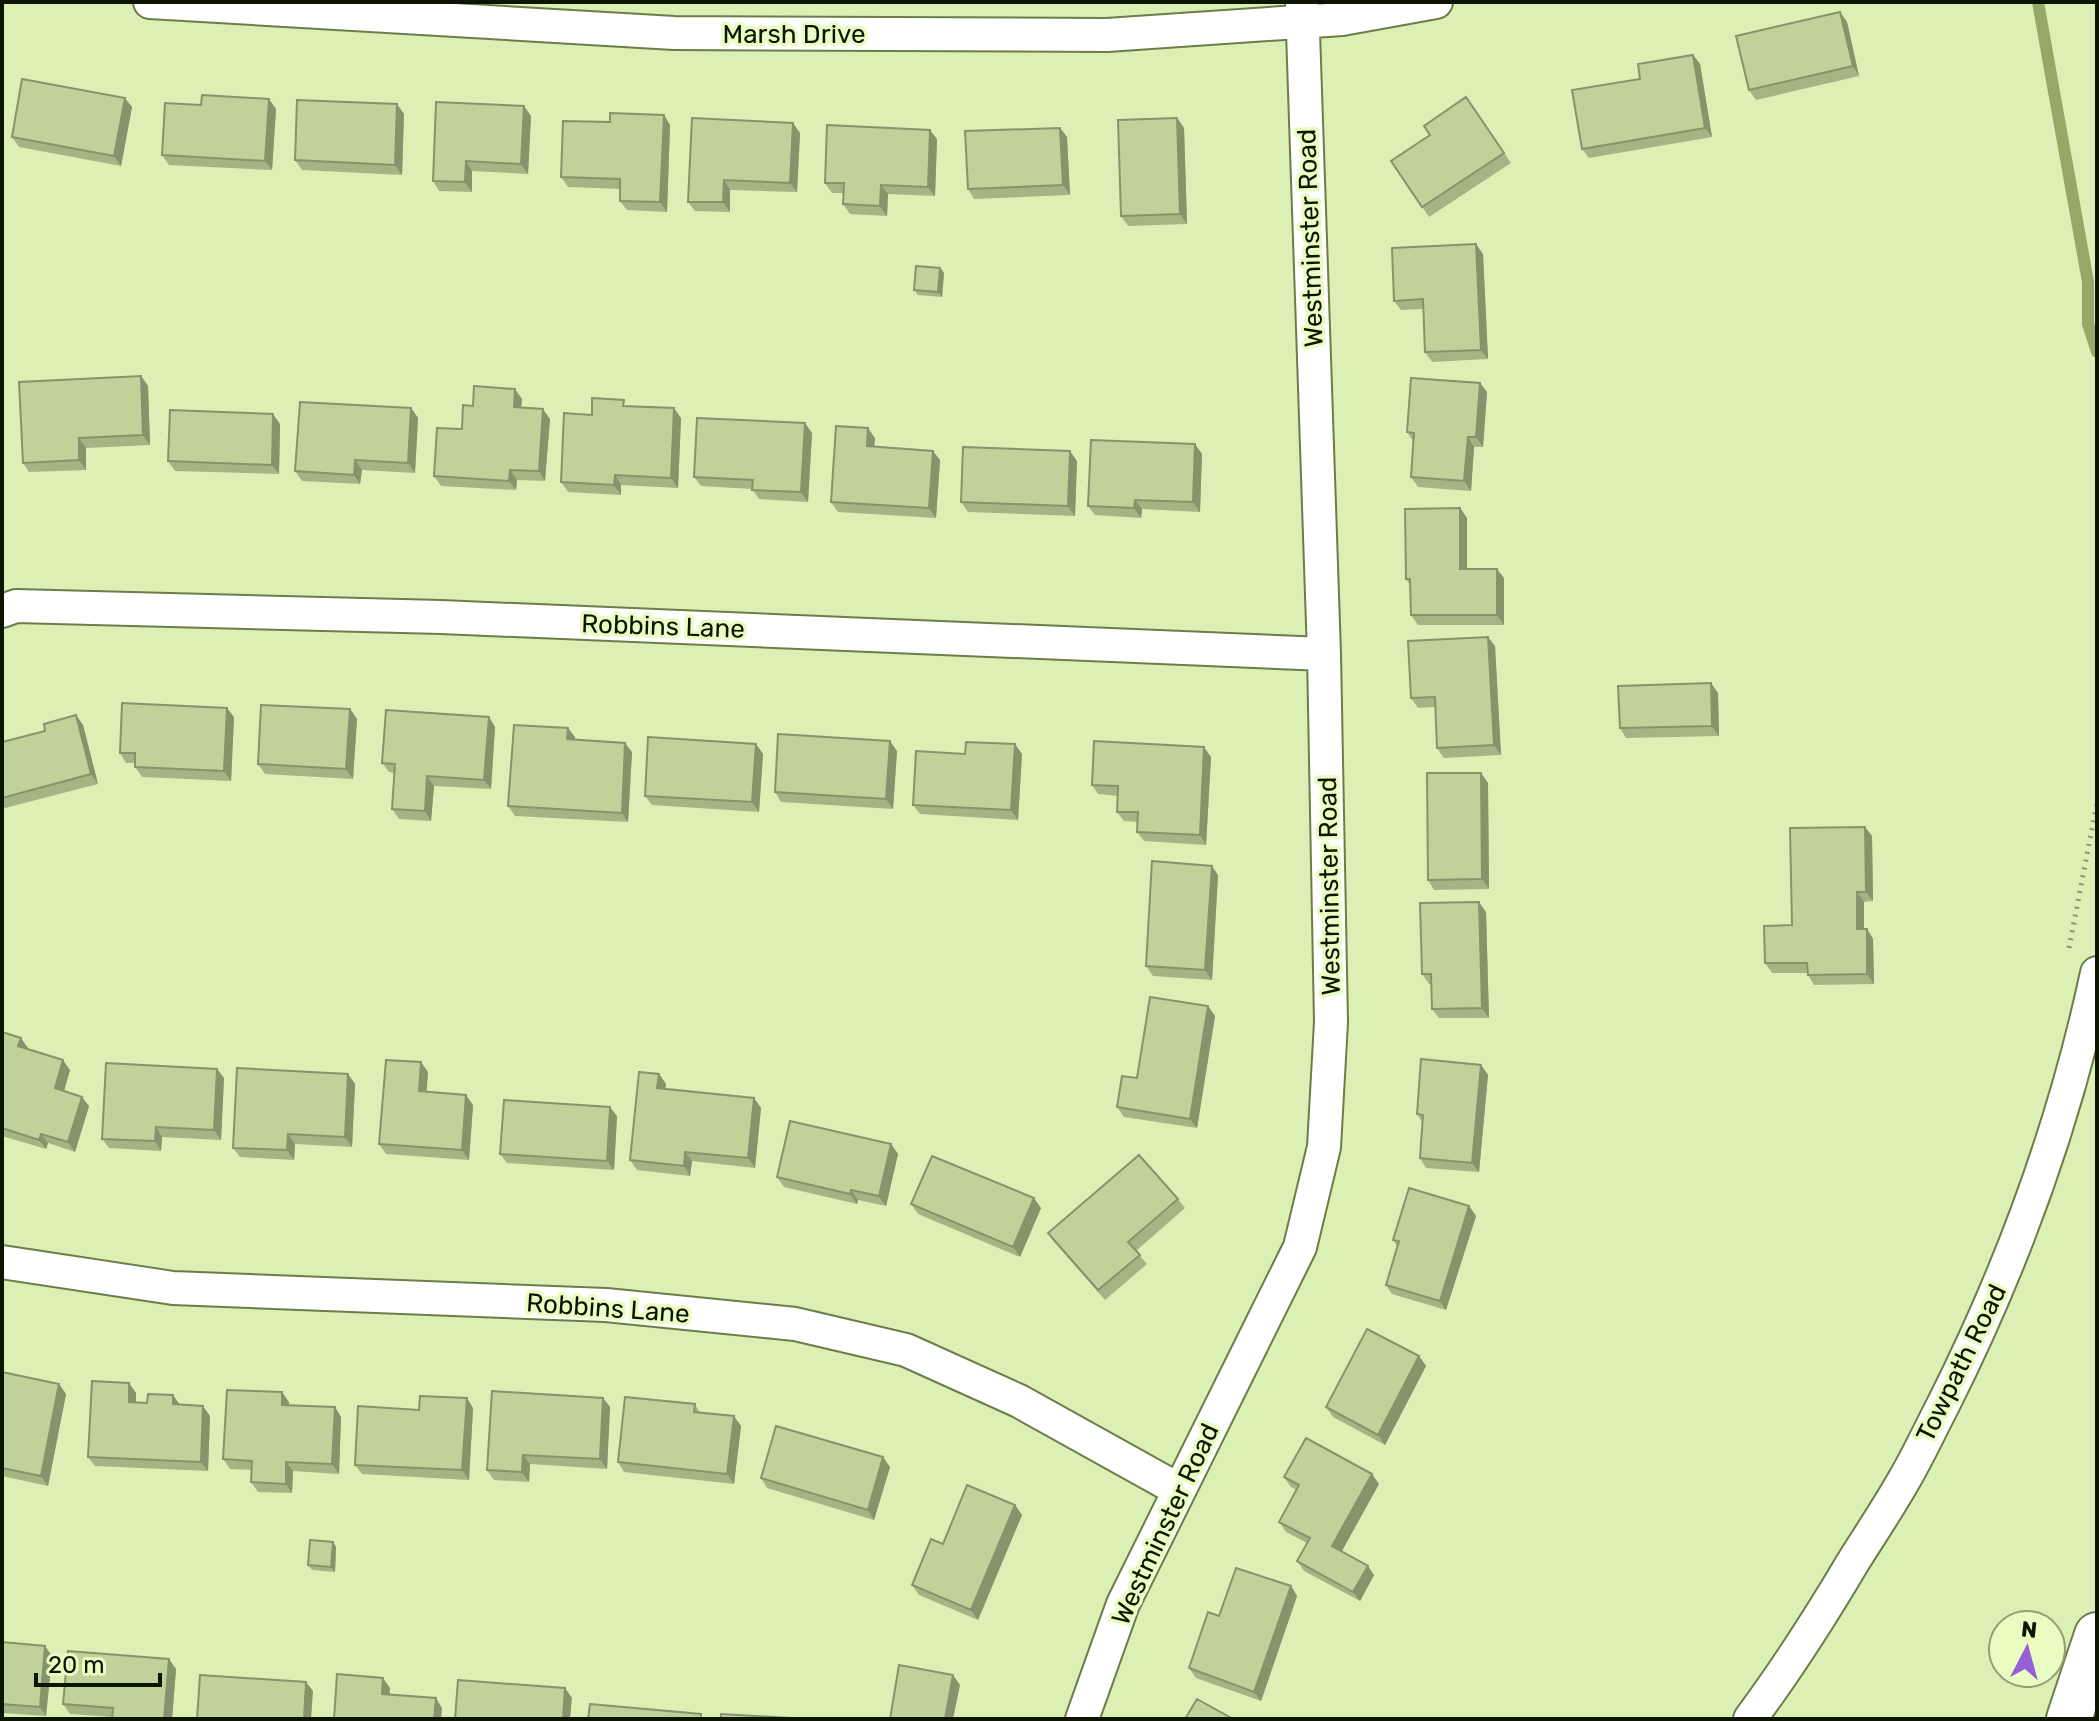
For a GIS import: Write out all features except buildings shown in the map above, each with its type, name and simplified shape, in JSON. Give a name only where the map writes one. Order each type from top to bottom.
[{"type":"highway","points":[[2069,1719],[2097,1635]]},
{"type":"street","name":"Marsh Drive","points":[[150,2],[674,33],[1107,35],[1302,11],[1342,19],[1436,2]]},
{"type":"street","name":"Westminster Road","points":[[1082,1719],[1123,1604],[1300,1247],[1324,1147],[1331,1022],[1324,654],[1302,11]]},
{"type":"street","name":"Robbins Lane","points":[[2,611],[16,606],[441,617],[1324,654]]},
{"type":"street","name":"Towpath Road","points":[[1750,1719],[1817,1621],[1905,1478],[1981,1326],[2021,1230],[2061,1116],[2097,973]]},
{"type":"street","name":"Robbins Lane","points":[[2,1262],[173,1288],[606,1305],[795,1324],[906,1350],[1019,1401],[1179,1490]]},
{"type":"path","points":[[2068,954],[2097,803]]},
{"type":"waterway","points":[[2038,2],[2088,282],[2088,324],[2097,352]]}]
